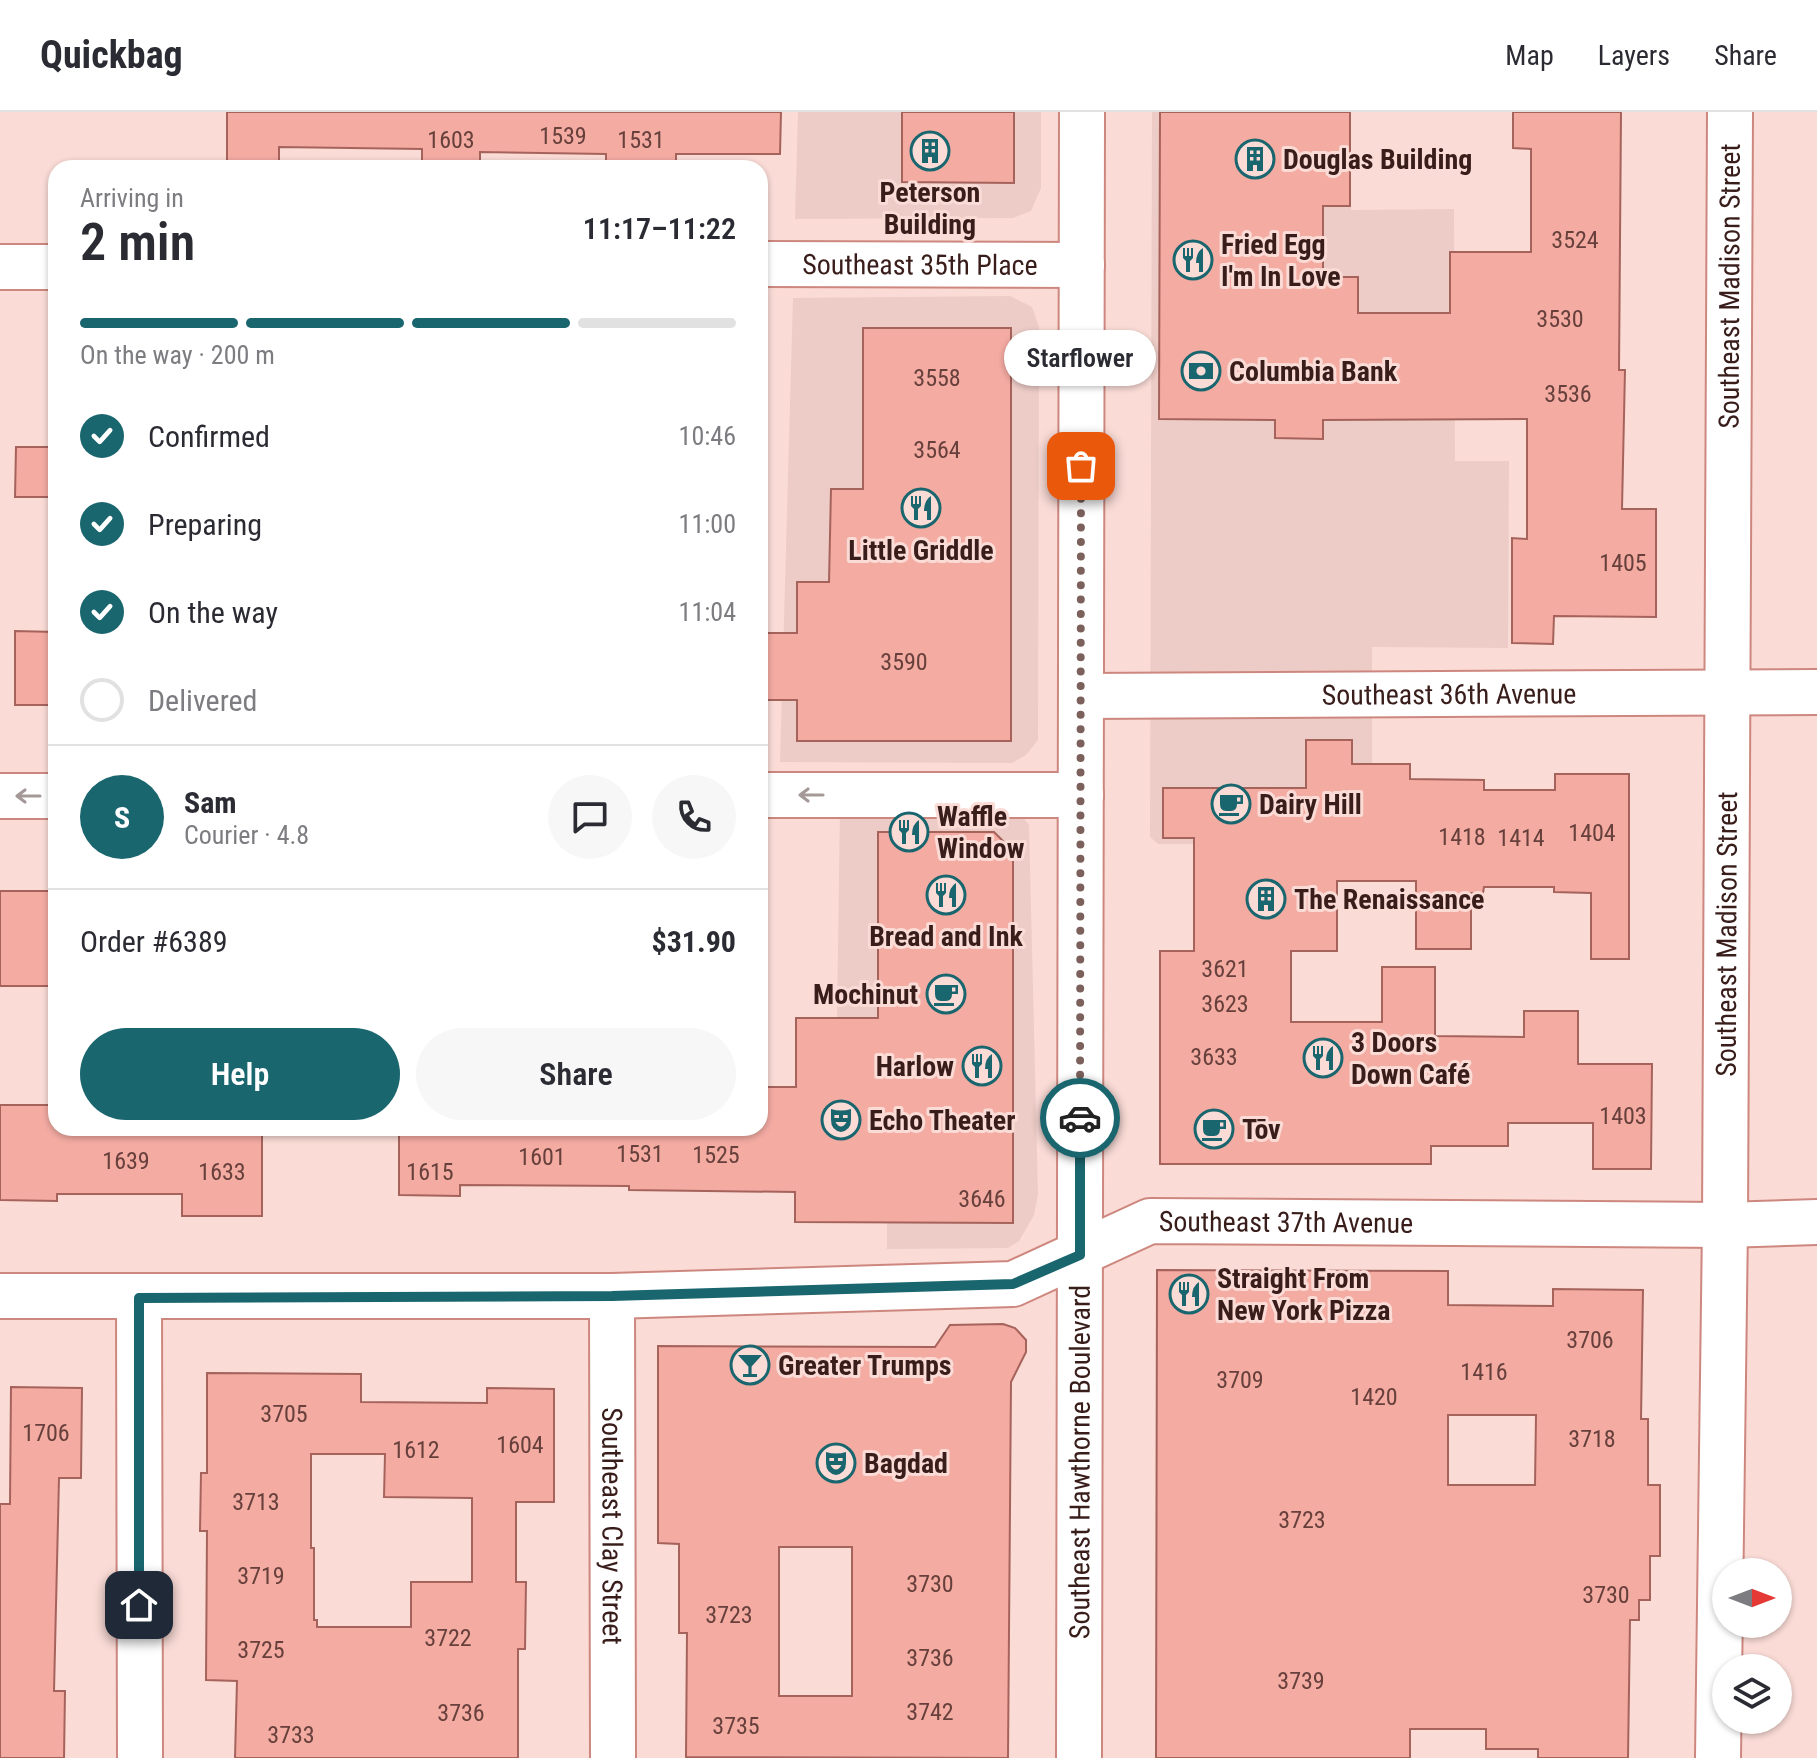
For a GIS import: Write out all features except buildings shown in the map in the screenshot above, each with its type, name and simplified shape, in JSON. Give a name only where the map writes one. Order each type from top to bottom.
[{"type":"street","name":"Southeast Hawthorne Boulevard","points":[[1079,1758],[1082,112]]},
{"type":"street","name":"Southeast Madison Street","points":[[1718,1758],[1725,1225],[1730,112]]},
{"type":"street","name":"Southeast 35th Place","points":[[768,264],[1082,265]]},
{"type":"street","points":[[0,267],[48,267]]},
{"type":"street","name":"Southeast 36th Avenue","points":[[1081,696],[1817,692]]},
{"type":"street","points":[[768,795],[1081,795]]},
{"type":"street","points":[[0,796],[48,796]]},
{"type":"street","name":"Southeast 37th Avenue","points":[[0,1296],[612,1296],[1013,1284],[1150,1221],[1725,1225],[1817,1222]]},
{"type":"street","name":"Southeast Clay Street","points":[[612,1296],[613,1758]]},
{"type":"street","points":[[139,1298],[140,1758]]},
{"type":"shaded area","points":[[798,112],[1041,112],[1041,188],[1031,211],[1013,218],[795,219]]},
{"type":"shaded area","points":[[1152,112],[1351,112],[1351,210],[1454,209],[1455,461],[1509,461],[1508,648],[1372,647],[1372,844],[1158,844],[1150,837]]},
{"type":"shaded area","points":[[1010,296],[1032,307],[1039,327],[1038,740],[1026,755],[1012,763],[780,762],[793,298]]},
{"type":"shaded area","points":[[840,808],[1020,814],[1029,825],[1038,1194],[1034,1215],[1019,1241],[1008,1248],[887,1249],[887,1019],[837,1018]]},
{"type":"way so far","points":[[1080,1118],[1081,466]]},
{"type":"place","name":"Peterson Building","points":[[930,151]]},
{"type":"place","name":"Douglas Building","points":[[1255,159]]},
{"type":"place","name":"Fried Egg I'm In Love","points":[[1193,260]]},
{"type":"place","name":"Columbia Bank","points":[[1201,371]]},
{"type":"place","name":"Starflower","points":[[1081,466]]},
{"type":"place","name":"Little Griddle","points":[[921,508]]},
{"type":"place","name":"Dairy Hill","points":[[1231,804]]},
{"type":"place","name":"Waffle Window","points":[[909,832]]},
{"type":"place","name":"Bread and Ink","points":[[946,895]]},
{"type":"place","name":"The Renaissance","points":[[1266,899]]},
{"type":"place","name":"Mochinut","points":[[946,994]]},
{"type":"place","name":"3 Doors Down Café","points":[[1323,1058]]},
{"type":"place","name":"Harlow","points":[[982,1066]]},
{"type":"place","name":"Echo Theater","points":[[841,1120]]},
{"type":"place","name":"Tōv","points":[[1214,1129]]},
{"type":"place","name":"Straight From New York Pizza","points":[[1189,1294]]},
{"type":"place","name":"Greater Trumps","points":[[750,1365]]},
{"type":"place","name":"Bagdad","points":[[836,1463]]},
{"type":"route","points":[[139,1605],[139,1298],[612,1296],[1013,1284],[1080,1255],[1080,1118]]}]
